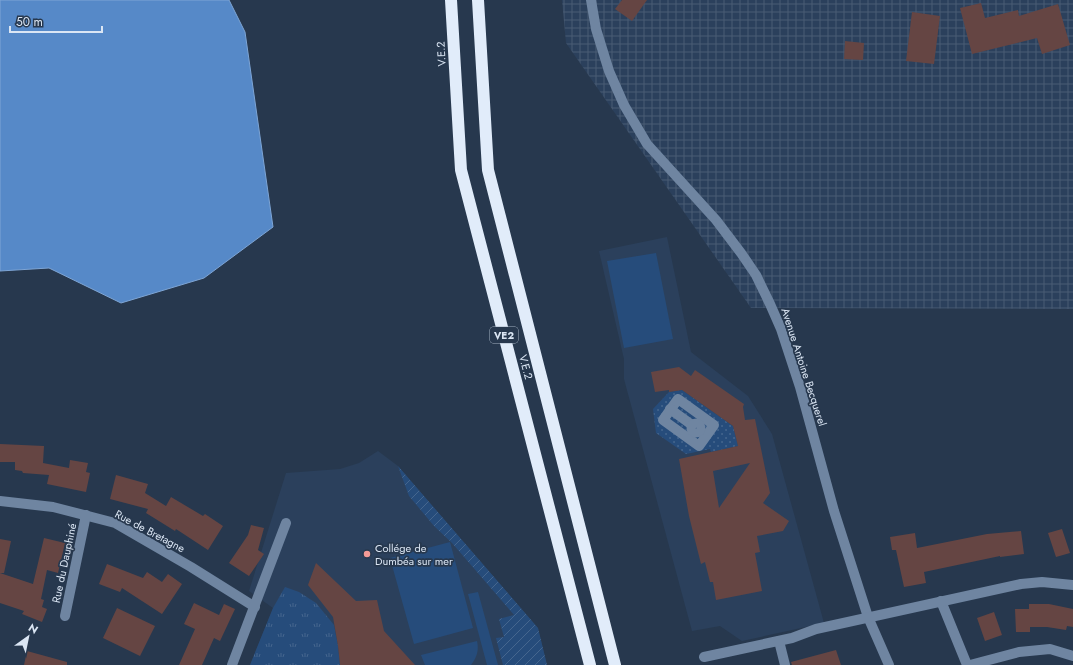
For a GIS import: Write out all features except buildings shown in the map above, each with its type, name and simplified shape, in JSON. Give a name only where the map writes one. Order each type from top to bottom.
[{"type":"highway","name":"V.E.2","points":[[451,0],[461,170],[590,665]]},
{"type":"highway","name":"V.E.2","points":[[478,0],[488,170],[615,665]]},
{"type":"street","name":"Avenue Antoine Becquerel","points":[[591,0],[596,29],[609,71],[624,105],[647,144],[716,220],[737,247],[756,275],[770,304],[800,387],[834,511],[868,617],[889,665]]},
{"type":"street","points":[[678,399],[688,406],[697,429],[672,427],[663,420],[678,399]]},
{"type":"street","points":[[672,427],[688,406]]},
{"type":"street","points":[[670,410],[697,429]]},
{"type":"street","name":"Rue de Bretagne","points":[[0,501],[53,507],[115,523],[254,607]]},
{"type":"street","name":"Rue du Dauphiné","points":[[65,616],[86,515]]},
{"type":"street","points":[[232,665],[286,523]]},
{"type":"street","points":[[704,657],[792,638],[816,629],[868,617],[1021,584],[1042,582],[1073,584]]},
{"type":"street","points":[[941,602],[967,665]]},
{"type":"street","points":[[778,641],[785,665]]},
{"type":"street","points":[[970,665],[1019,652],[1050,649],[1073,656]]},
{"type":"shaded area","points":[[0,0],[229,0],[245,32],[273,227],[204,278],[121,303],[49,268],[0,271]]},
{"type":"shaded area","points":[[562,0],[1073,0],[1073,309],[751,308],[566,43]]},
{"type":"shaded area","points":[[667,237],[691,352],[748,396],[772,434],[824,623],[742,641],[720,626],[692,631],[624,379],[624,359],[599,251]]},
{"type":"shaded area","name":"Collége de Dumbéa sur mer","points":[[378,451],[398,466],[538,628],[547,665],[250,665],[273,608],[249,591],[286,473],[340,469],[359,463]]},
{"type":"green space","points":[[656,253],[673,339],[624,348],[607,261]]},
{"type":"green space","points":[[682,390],[733,426],[738,446],[711,452],[710,449],[686,454],[656,433],[653,409],[669,392]]},
{"type":"green space","points":[[398,466],[538,628],[547,665],[503,665],[496,638],[504,637],[499,619],[514,615],[409,496]]},
{"type":"green space","points":[[450,542],[473,628],[414,644],[390,558]]},
{"type":"green space","points":[[285,587],[299,592],[316,603],[334,625],[340,665],[250,665],[273,608]]},
{"type":"green space","points":[[478,592],[498,665],[487,665],[468,594]]},
{"type":"green space","points":[[477,641],[477,653],[471,665],[425,665],[421,655]]},
{"type":"place","name":"Collége de Dumbéa sur mer","points":[[367,554]]}]
